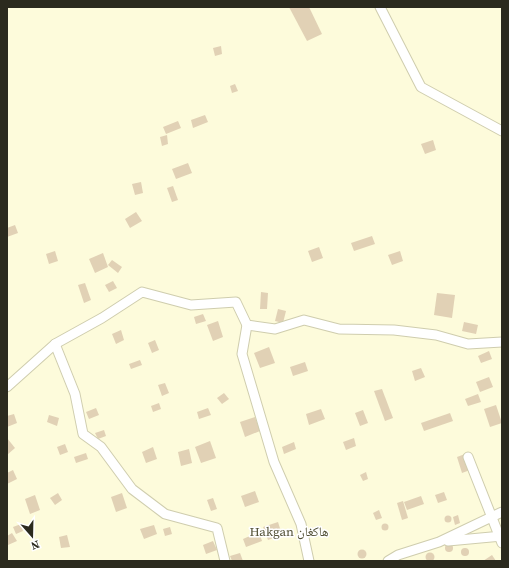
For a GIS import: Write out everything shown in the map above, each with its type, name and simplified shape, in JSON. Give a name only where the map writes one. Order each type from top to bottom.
[{"type":"street","points":[[380,7],[422,87],[502,131]]},
{"type":"street","points":[[7,387],[55,344],[102,318],[142,292],[191,305],[236,302],[247,325],[242,354],[274,462],[300,524],[309,561]]},
{"type":"street","points":[[247,325],[275,330],[304,320],[339,329],[394,330],[436,335],[468,344],[502,342]]},
{"type":"street","points":[[55,344],[75,394],[83,434],[101,447],[132,489],[165,514],[217,528],[225,561]]},
{"type":"street","points":[[439,542],[501,538],[468,457]]},
{"type":"street","points":[[388,561],[439,542],[493,518],[502,512]]},
{"type":"building","points":[[289,7],[309,7],[322,34],[307,41]]},
{"type":"building","points":[[221,46],[222,54],[215,56],[213,48]]},
{"type":"building","points":[[235,84],[238,91],[232,93],[230,86]]},
{"type":"building","points":[[205,115],[208,122],[193,128],[191,120]]},
{"type":"building","points":[[178,121],[181,128],[166,134],[163,127]]},
{"type":"building","points":[[167,135],[168,144],[162,146],[160,137]]},
{"type":"building","points":[[433,140],[436,150],[425,154],[421,144]]},
{"type":"building","points":[[188,163],[192,173],[176,179],[172,169]]},
{"type":"building","points":[[141,182],[143,193],[135,195],[132,184]]},
{"type":"building","points":[[173,186],[178,200],[172,202],[167,188]]},
{"type":"building","points":[[136,212],[142,221],[130,228],[125,219]]},
{"type":"building","points":[[15,225],[18,233],[7,237],[7,228]]},
{"type":"building","points":[[372,236],[375,244],[354,251],[351,243]]},
{"type":"building","points":[[319,247],[323,258],[312,262],[308,251]]},
{"type":"building","points":[[55,251],[58,261],[49,264],[46,254]]},
{"type":"building","points":[[400,251],[403,261],[392,265],[388,255]]},
{"type":"building","points":[[103,253],[108,267],[95,273],[89,259]]},
{"type":"building","points":[[112,260],[122,267],[118,273],[108,265]]},
{"type":"building","points":[[113,281],[117,288],[109,292],[105,285]]},
{"type":"building","points":[[85,283],[91,300],[84,303],[78,285]]},
{"type":"building","points":[[261,292],[268,293],[267,309],[260,309]]},
{"type":"building","points":[[437,293],[455,295],[452,318],[434,315]]},
{"type":"building","points":[[278,309],[286,311],[283,323],[275,321]]},
{"type":"building","points":[[203,314],[206,321],[196,324],[194,317]]},
{"type":"building","points":[[218,321],[223,337],[213,341],[207,325]]},
{"type":"building","points":[[464,322],[478,325],[476,334],[462,331]]},
{"type":"building","points":[[121,330],[124,340],[116,344],[112,334]]},
{"type":"building","points":[[155,340],[159,350],[152,353],[148,343]]},
{"type":"building","points":[[269,347],[275,363],[260,368],[254,353]]},
{"type":"building","points":[[489,351],[492,359],[481,363],[478,356]]},
{"type":"building","points":[[140,360],[142,365],[131,369],[129,364]]},
{"type":"building","points":[[305,362],[308,371],[293,376],[290,367]]},
{"type":"building","points":[[421,368],[425,377],[415,381],[412,371]]},
{"type":"building","points":[[489,377],[493,387],[480,392],[476,382]]},
{"type":"building","points":[[165,383],[169,393],[162,396],[158,385]]},
{"type":"building","points":[[382,389],[393,418],[385,421],[374,391]]},
{"type":"building","points":[[224,393],[229,399],[222,404],[217,398]]},
{"type":"building","points":[[478,394],[481,402],[468,406],[465,399]]},
{"type":"building","points":[[159,403],[161,409],[153,412],[151,406]]},
{"type":"building","points":[[496,405],[502,423],[490,427],[484,409]]},
{"type":"building","points":[[96,408],[99,415],[89,419],[86,412]]},
{"type":"building","points":[[208,408],[211,415],[199,419],[197,412]]},
{"type":"building","points":[[321,409],[325,419],[309,425],[306,414]]},
{"type":"building","points":[[363,410],[368,423],[360,426],[355,413]]},
{"type":"building","points":[[450,413],[453,421],[424,431],[421,423]]},
{"type":"building","points":[[14,414],[17,423],[7,427],[7,416]]},
{"type":"building","points":[[49,415],[59,418],[57,426],[47,422]]},
{"type":"building","points":[[255,417],[260,431],[245,437],[240,422]]},
{"type":"building","points":[[104,430],[106,436],[98,439],[95,433]]},
{"type":"building","points":[[7,438],[15,448],[7,455]]},
{"type":"building","points":[[354,438],[356,446],[346,450],[343,442]]},
{"type":"building","points":[[210,441],[216,458],[201,463],[195,447]]},
{"type":"building","points":[[294,442],[296,449],[284,454],[282,447]]},
{"type":"building","points":[[65,444],[68,452],[60,455],[57,447]]},
{"type":"building","points":[[153,447],[157,459],[146,463],[142,452]]},
{"type":"building","points":[[189,449],[192,463],[181,466],[178,452]]},
{"type":"building","points":[[86,453],[88,459],[76,463],[74,457]]},
{"type":"building","points":[[465,454],[470,470],[462,473],[457,457]]},
{"type":"building","points":[[13,470],[17,479],[7,484],[7,473]]},
{"type":"building","points":[[366,472],[368,479],[363,481],[360,475]]},
{"type":"building","points":[[255,491],[259,502],[245,507],[241,496]]},
{"type":"building","points":[[444,492],[447,500],[438,503],[435,495]]},
{"type":"building","points":[[58,493],[62,500],[55,505],[50,498]]},
{"type":"building","points":[[122,493],[127,508],[116,512],[111,497]]},
{"type":"building","points":[[35,495],[40,510],[30,514],[25,499]]},
{"type":"building","points":[[421,496],[424,504],[407,510],[404,502]]},
{"type":"building","points":[[213,498],[217,509],[211,511],[207,500]]},
{"type":"building","points":[[403,501],[408,518],[402,520],[397,503]]},
{"type":"building","points":[[379,510],[382,518],[376,520],[373,513]]},
{"type":"building","points":[[448,515],[451,516],[451,522],[448,523],[445,522],[444,519],[445,516]]},
{"type":"building","points":[[458,515],[460,523],[455,525],[453,517]]},
{"type":"building","points":[[278,522],[282,535],[268,540],[263,527]]},
{"type":"building","points":[[385,523],[388,524],[388,530],[385,531],[382,530],[381,527],[382,524]]},
{"type":"building","points":[[21,524],[23,531],[16,534],[13,527]]},
{"type":"building","points":[[154,525],[157,534],[144,539],[140,529]]},
{"type":"building","points":[[170,527],[172,534],[165,536],[163,529]]},
{"type":"building","points":[[259,532],[262,541],[246,547],[243,539]]},
{"type":"building","points":[[12,533],[17,541],[8,545],[7,536]]},
{"type":"building","points":[[67,535],[70,547],[61,548],[59,537]]},
{"type":"building","points":[[213,541],[217,550],[206,554],[203,545]]},
{"type":"building","points":[[449,544],[452,545],[452,551],[449,552],[446,551],[445,548],[446,545]]},
{"type":"building","points":[[463,548],[467,548],[469,552],[467,556],[463,556],[461,554],[461,550]]},
{"type":"building","points":[[362,549],[367,554],[362,559],[357,554]]},
{"type":"building","points":[[240,553],[243,561],[232,561],[230,556]]},
{"type":"building","points":[[428,553],[432,553],[434,557],[432,561],[428,561],[426,559],[426,555]]},
{"type":"building","points":[[492,555],[496,561],[483,561]]},
{"type":"district","name":"Hakgan هاكغان","points":[[289,531]]}]
